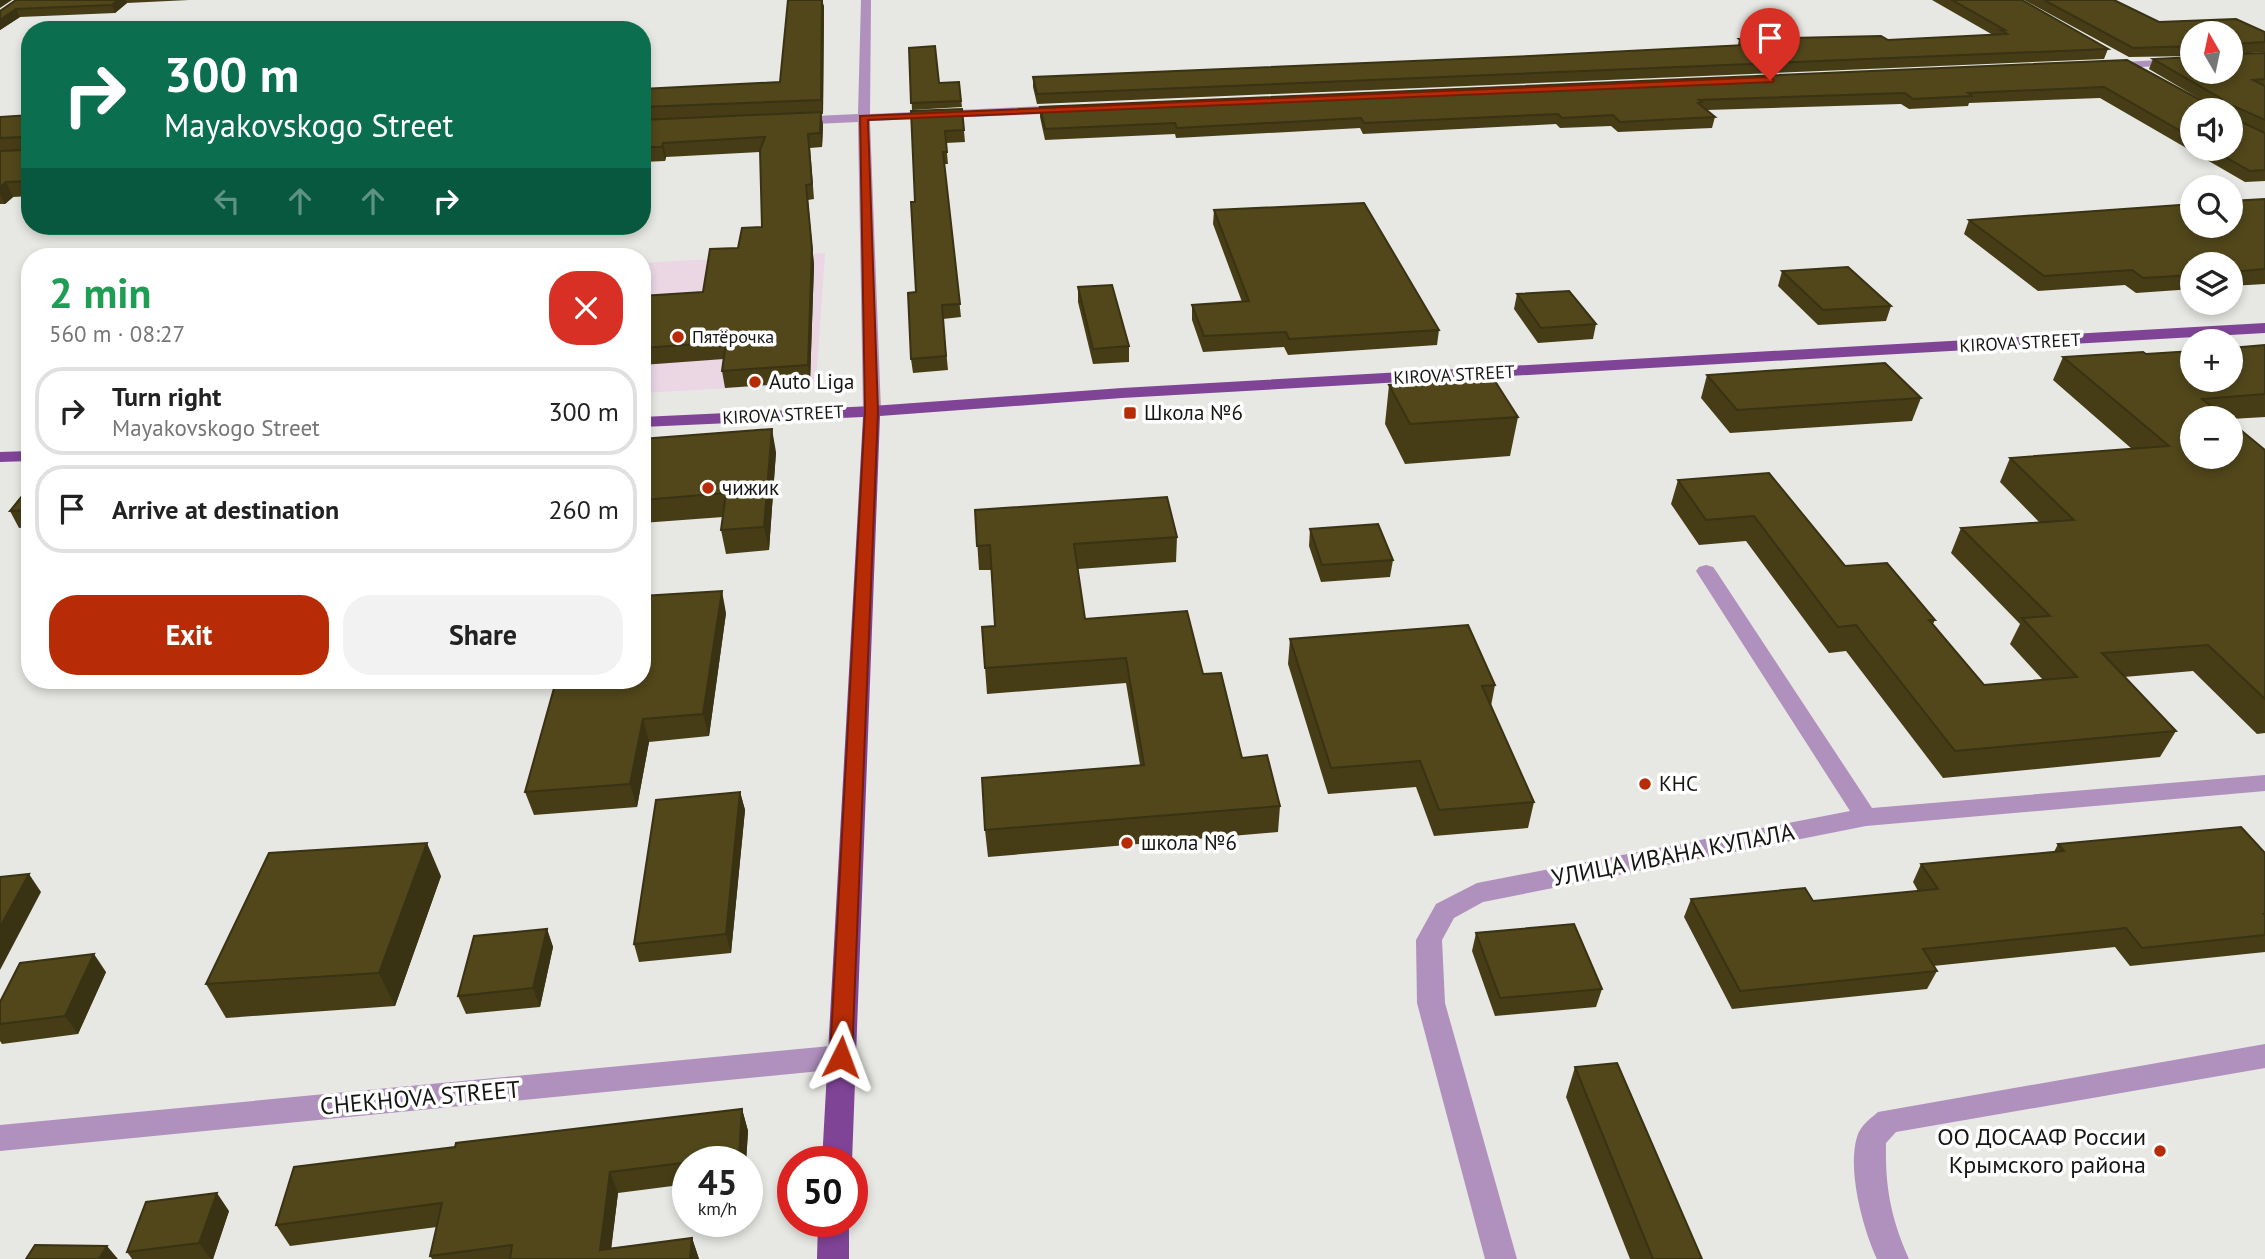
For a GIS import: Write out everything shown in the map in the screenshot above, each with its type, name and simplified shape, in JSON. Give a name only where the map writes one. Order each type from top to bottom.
[{"type":"main road","name":"KIROVA STREET","points":[[651,422],[872,411],[1122,393],[2265,328]]},
{"type":"main road","points":[[838,1146],[872,411]]},
{"type":"main road","points":[[0,457],[21,456]]},
{"type":"main road","points":[[833,1259],[834,1237]]},
{"type":"street","points":[[866,0],[863,118],[872,411]]},
{"type":"street","points":[[2104,52],[2151,78]]},
{"type":"street","points":[[2099,66],[2180,62]]},
{"type":"street","points":[[780,122],[1086,108]]},
{"type":"street","points":[[1706,571],[1866,817]]},
{"type":"street","name":"УЛИЦА ИВАНА КУПАЛА","points":[[1501,1259],[1431,1003],[1429,940],[1445,911],[1477,893],[1866,817],[2265,783]]},
{"type":"street","points":[[1892,1259],[1882,1237],[1870,1193],[1871,1138],[1888,1121],[2265,1056]]},
{"type":"street","name":"CHEKHOVA STREET","points":[[0,1138],[841,1057]]},
{"type":"shaded area","points":[[825,253],[816,383],[651,392],[651,263]]},
{"type":"building","points":[[16,0],[118,0],[112,5],[16,9],[0,20],[0,11]]},
{"type":"building","points":[[788,0],[822,0],[821,100],[651,107],[651,89],[780,82]]},
{"type":"building","points":[[1952,0],[2022,0],[2108,49],[1037,94],[1033,77],[1746,45],[1739,39],[1881,36],[1888,40],[2007,34],[2001,30],[2005,30]]},
{"type":"building","points":[[2044,0],[2114,0],[2159,22],[2180,21],[2180,46],[2133,48]]},
{"type":"building","points":[[2236,19],[2240,21],[2185,21]]},
{"type":"building","points":[[2244,23],[2265,32],[2265,42],[2244,43]]},
{"type":"building","points":[[935,46],[939,83],[959,82],[961,101],[911,103],[909,48]]},
{"type":"building","points":[[2265,53],[2265,79],[2253,80],[2265,86],[2265,120],[2243,110],[2243,98],[2220,98],[2196,84],[2244,84],[2244,54]]},
{"type":"building","points":[[2180,58],[2180,75],[2153,59]]},
{"type":"building","points":[[2127,60],[2197,98],[2180,98],[2180,131],[2104,87],[1968,93],[1972,96],[1913,99],[1905,93],[1699,100],[1702,102],[1698,103],[1715,117],[1620,122],[1613,115],[1562,118],[1558,114],[1364,123],[1361,118],[1177,128],[1175,123],[1045,129],[1040,107]]},
{"type":"building","points":[[962,109],[964,130],[945,131],[947,152],[943,152],[960,304],[942,305],[946,356],[911,359],[908,293],[916,292],[911,202],[915,202],[911,111]]},
{"type":"building","points":[[821,112],[820,133],[808,134],[812,184],[806,185],[812,249],[808,365],[722,371],[726,342],[651,347],[651,295],[703,292],[710,249],[738,248],[742,228],[762,227],[760,150],[765,137],[663,143],[662,147],[651,147],[651,120]]},
{"type":"building","points":[[21,116],[21,137],[0,138],[0,117]]},
{"type":"building","points":[[2243,123],[2265,133],[2265,170],[2250,171],[2232,161],[2243,161]]},
{"type":"building","points":[[21,150],[21,181],[6,182],[0,187],[0,151]]},
{"type":"building","points":[[2265,199],[2265,269],[2243,271],[2243,252],[2180,252],[2180,276],[2143,278],[2132,270],[2044,276],[1969,220],[2180,205],[2180,238],[2243,238],[2243,200]]},
{"type":"building","points":[[1364,203],[1439,330],[1289,339],[1286,332],[1204,336],[1192,305],[1249,301],[1214,210]]},
{"type":"building","points":[[1848,267],[1891,306],[1823,310],[1782,271]]},
{"type":"building","points":[[1112,285],[1129,346],[1093,349],[1078,287]]},
{"type":"building","points":[[1569,291],[1596,324],[1541,328],[1517,294]]},
{"type":"building","points":[[2265,345],[2265,394],[2202,399],[2211,406],[2180,406],[2180,469],[2243,469],[2243,432],[2265,450],[2265,699],[2208,645],[2102,653],[2176,731],[1955,751],[1856,625],[1838,627],[1754,516],[1706,520],[1678,480],[1769,473],[1845,566],[1887,563],[1935,620],[1929,620],[1984,685],[2077,677],[2022,618],[2050,616],[1961,528],[2074,520],[2010,458],[2169,446],[2063,357],[2180,352],[2180,392],[2243,392],[2243,347]]},
{"type":"building","points":[[1885,363],[1921,398],[1737,410],[1707,375]]},
{"type":"building","points":[[1493,378],[1518,417],[1410,424],[1389,385]]},
{"type":"building","name":"чижик","points":[[772,429],[764,527],[721,530],[726,493],[651,499],[651,438]]},
{"type":"building","points":[[21,497],[21,510],[10,511]]},
{"type":"building","points":[[1167,497],[1177,537],[1074,544],[1085,619],[1187,611],[1203,674],[1221,673],[1242,758],[1267,755],[1280,806],[985,830],[982,778],[1144,765],[1126,658],[985,668],[982,627],[995,626],[990,545],[977,546],[975,510]]},
{"type":"building","points":[[1378,524],[1393,560],[1322,565],[1310,529]]},
{"type":"building","points":[[722,591],[703,714],[643,719],[630,784],[525,792],[554,689],[651,689],[651,595]]},
{"type":"building","points":[[1468,625],[1495,685],[1482,686],[1534,802],[1439,810],[1420,761],[1331,768],[1290,639]]},
{"type":"building","points":[[740,792],[726,934],[634,944],[656,800]]},
{"type":"building","points":[[2241,827],[2265,853],[2265,935],[2142,948],[2126,928],[1923,949],[1937,971],[1740,991],[1691,899],[1805,888],[1813,901],[1938,889],[1921,864],[2064,851],[2058,844]]},
{"type":"building","points":[[427,843],[379,973],[206,984],[269,853]]},
{"type":"building","points":[[29,874],[0,927],[0,877]]},
{"type":"building","points":[[1574,924],[1602,989],[1500,998],[1476,933]]},
{"type":"building","points":[[547,929],[533,988],[458,996],[474,936]]},
{"type":"building","points":[[94,954],[65,1016],[0,1024],[0,1002],[20,963]]},
{"type":"building","points":[[1617,1063],[1702,1259],[1653,1259],[1575,1067]]},
{"type":"building","points":[[742,1109],[740,1146],[672,1146],[672,1164],[610,1172],[600,1250],[692,1238],[690,1259],[510,1259],[512,1245],[430,1256],[442,1203],[276,1225],[294,1167],[455,1147],[456,1143]]},
{"type":"building","points":[[217,1193],[199,1243],[127,1252],[146,1202]]},
{"type":"building","points":[[35,1245],[107,1246],[99,1259],[26,1259]]},
{"type":"place","name":"Пятёрочка","points":[[678,337]]},
{"type":"place","name":"Auto Liga","points":[[755,382]]},
{"type":"place","name":"Школа №6","points":[[1130,413]]},
{"type":"place","name":"чижик","points":[[708,488]]},
{"type":"place","name":"КНС","points":[[1645,784]]},
{"type":"place","name":"школа №6","points":[[1127,843]]},
{"type":"place","name":"ОО ДОСААФ России Крымского района","points":[[2160,1151]]},
{"type":"route","points":[[841,1057],[872,411],[863,118],[1770,80]]}]
